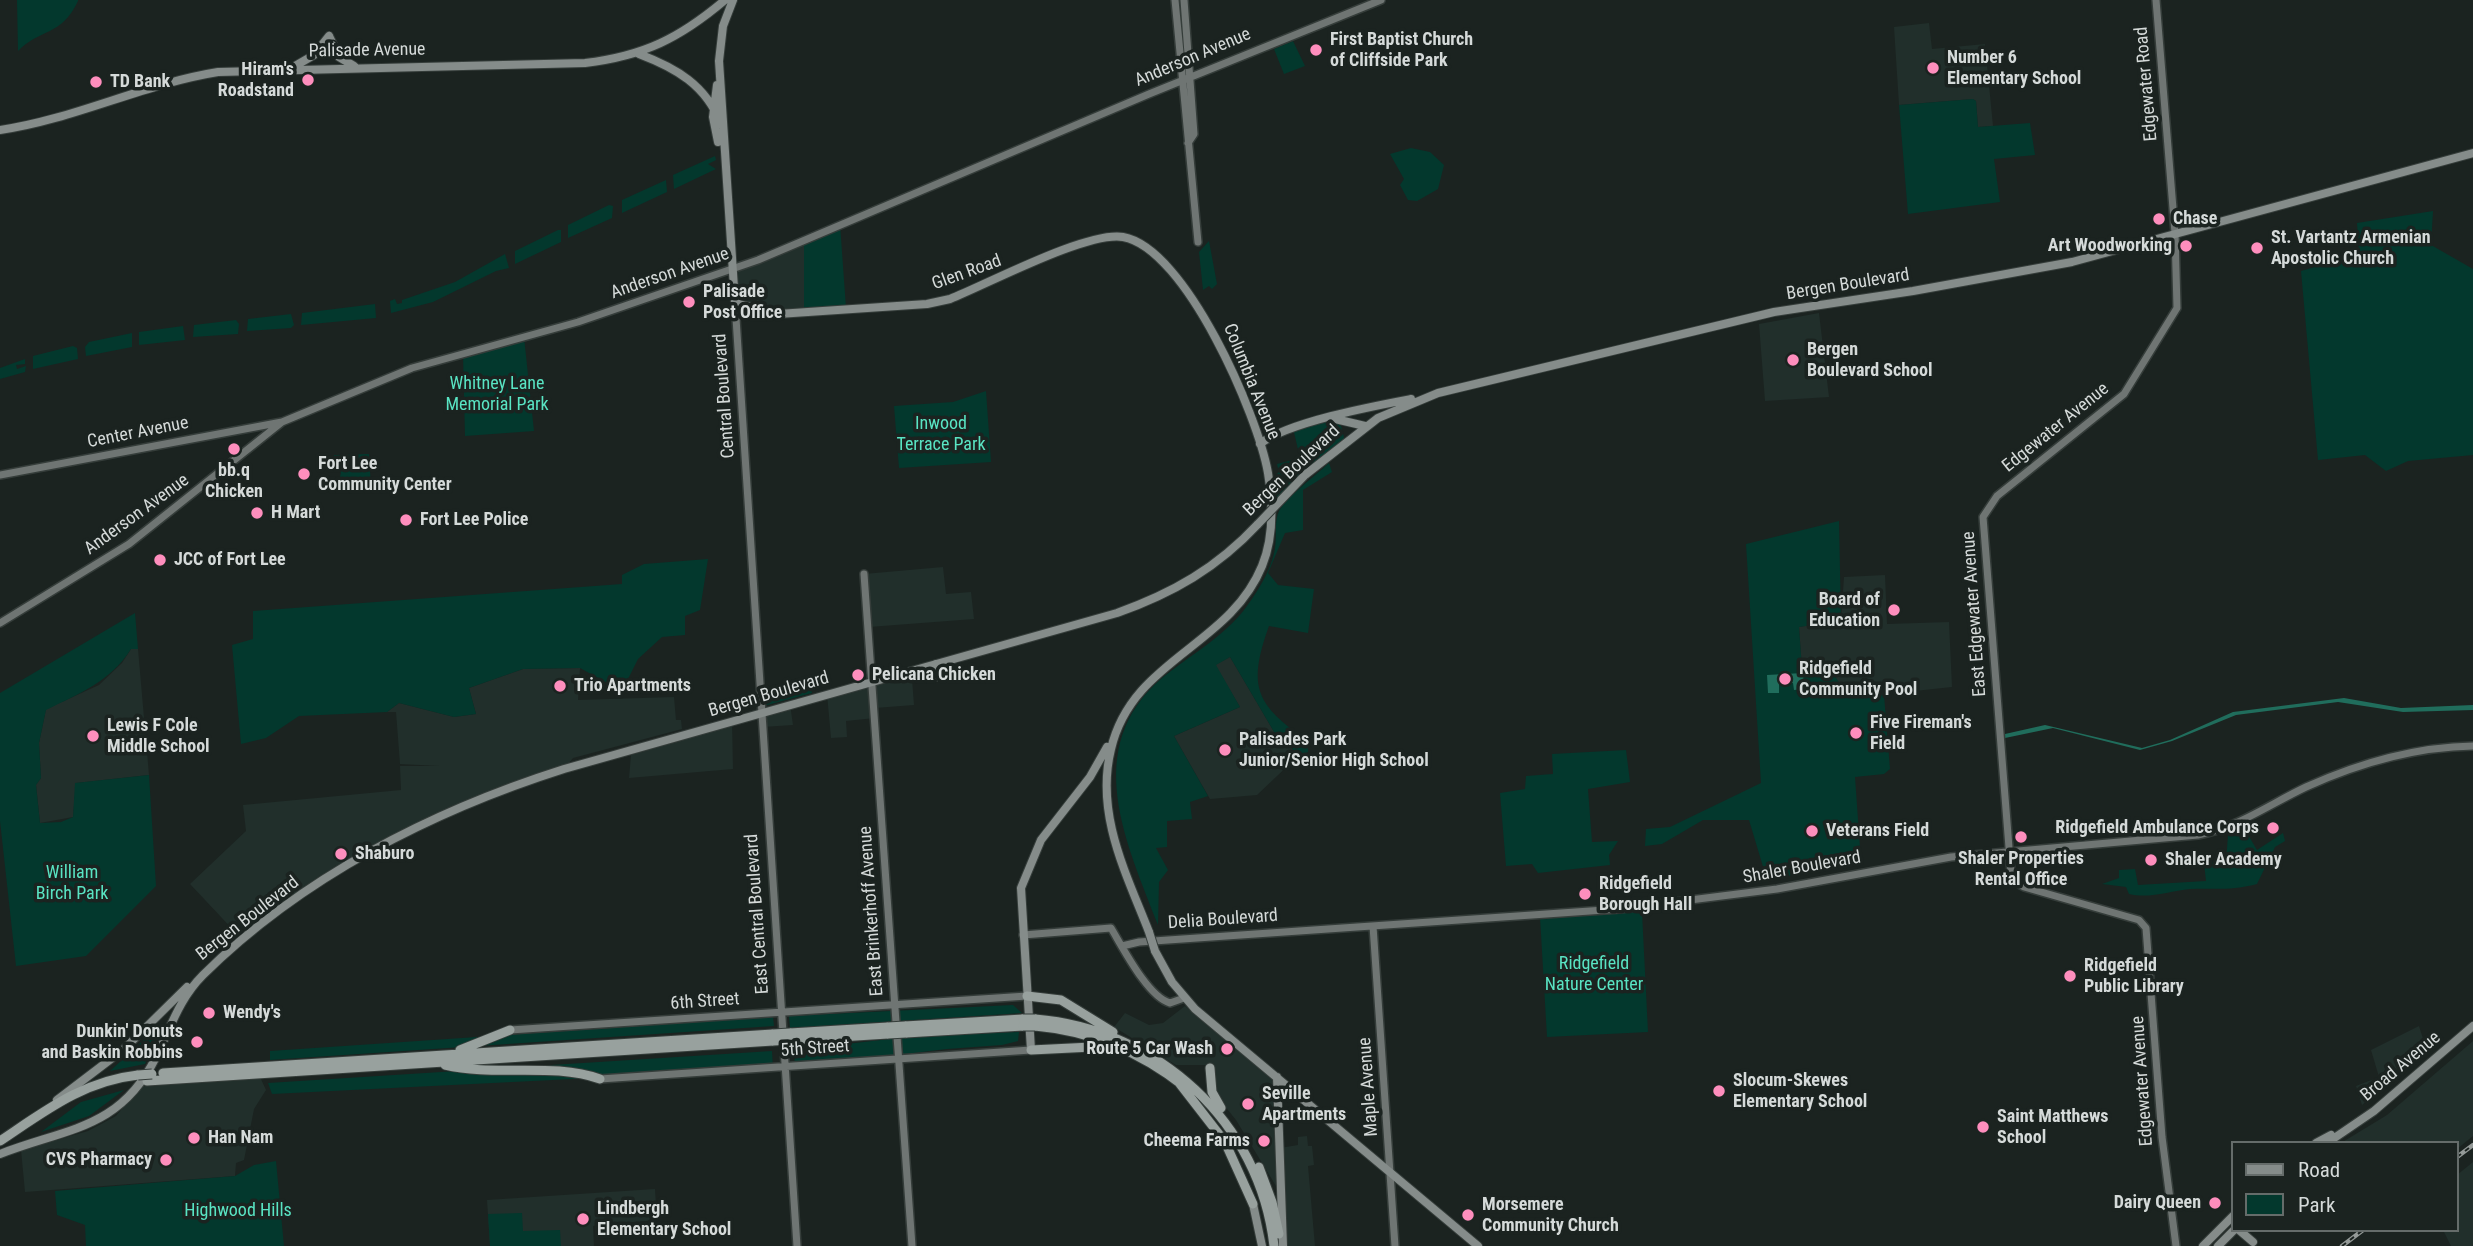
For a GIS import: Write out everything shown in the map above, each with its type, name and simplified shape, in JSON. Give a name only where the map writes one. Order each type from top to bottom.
[{"type":"highway","points":[[1027,996],[1049,997],[1065,1002],[1193,1080],[1221,1108]]},
{"type":"highway","points":[[443,1055],[1023,1022],[1072,1024],[1129,1042]]},
{"type":"highway","points":[[1035,1023],[1095,1037],[1137,1055],[1178,1082],[1210,1112],[1239,1154],[1259,1201],[1269,1246]]},
{"type":"highway","points":[[428,1061],[510,1030]]},
{"type":"highway","points":[[39,1114],[88,1086],[143,1078],[636,1046]]},
{"type":"highway","points":[[1031,1050],[1100,1047],[1137,1055]]},
{"type":"highway","points":[[428,1061],[471,1071],[572,1073],[600,1079]]},
{"type":"highway","points":[[1169,1066],[1212,1106],[1242,1147],[1263,1194],[1275,1246]]},
{"type":"highway","points":[[1210,1068],[1212,1091],[1244,1140],[1264,1178],[1282,1246]]},
{"type":"highway","points":[[0,1148],[77,1097],[143,1078]]},
{"type":"highway","points":[[1178,1082],[1220,1144],[1254,1204]]},
{"type":"highway","name":"Bergen Boulevard","points":[[0,1141],[39,1114]]},
{"type":"main road","name":"Palisade Avenue","points":[[0,130],[60,117],[190,77],[229,71],[585,63],[639,54],[676,37],[725,0]]},
{"type":"main road","name":"Central Boulevard","points":[[733,0],[720,39],[720,80],[735,303]]},
{"type":"main road","points":[[291,68],[314,55],[329,36],[339,57],[356,68]]},
{"type":"main road","name":"Central Boulevard","points":[[639,54],[698,86],[714,106],[723,130]]},
{"type":"main road","name":"Central Boulevard","points":[[687,79],[713,117]]},
{"type":"main road","name":"Central Boulevard","points":[[720,80],[713,117],[724,167]]},
{"type":"main road","name":"Bergen Boulevard","points":[[1260,444],[1273,435],[1333,419],[1360,408],[1438,393],[1774,312],[1904,293],[2072,262],[2473,153]]},
{"type":"main road","name":"Glen Road","points":[[735,303],[778,314],[939,302],[1079,246],[1107,237],[1122,237]]},
{"type":"main road","name":"Columbia Avenue","points":[[1112,743],[1125,712],[1147,682],[1216,629],[1243,601],[1262,567],[1270,540],[1269,481],[1260,444],[1208,320],[1194,299],[1146,248],[1122,237]]},
{"type":"main road","name":"Bergen Boulevard","points":[[39,1114],[119,1053],[200,977],[289,904],[402,834],[533,779],[1117,613],[1164,595],[1214,566],[1305,475],[1365,426],[1403,405],[1438,393]]},
{"type":"main road","points":[[1333,419],[1365,426],[1360,408]]},
{"type":"main road","points":[[1333,419],[1341,426],[1345,441]]},
{"type":"main road","points":[[936,664],[937,677]]},
{"type":"main road","points":[[1031,1050],[1021,888],[1031,860],[1050,826],[1086,783],[1112,743]]},
{"type":"main road","points":[[1112,743],[1105,782],[1107,814],[1115,844],[1156,951],[1166,973],[1184,998],[1478,1246]]},
{"type":"main road","name":"Bergen Boulevard","points":[[0,1154],[77,1130],[120,1104],[146,1073],[178,1005],[200,977]]},
{"type":"main road","name":"Broad Avenue","points":[[2347,1128],[2375,1111],[2473,1026]]},
{"type":"main road","points":[[1276,1077],[1282,1246]]},
{"type":"main road","points":[[2320,1141],[2347,1128]]},
{"type":"main road","points":[[2330,1141],[2347,1128]]},
{"type":"main road","points":[[1254,1204],[1262,1246]]},
{"type":"main road","points":[[2210,1245],[2232,1217]]},
{"type":"main road","points":[[2210,1245],[2233,1232]]},
{"type":"main road","points":[[2238,1232],[2253,1244]]},
{"type":"street","points":[[1175,0],[1194,134],[1188,143],[1198,242]]},
{"type":"street","points":[[1184,0],[1186,79]]},
{"type":"street","name":"Anderson Avenue","points":[[0,623],[129,544],[282,422],[412,368],[578,322],[732,270],[1381,0]]},
{"type":"street","name":"Edgewater Road","points":[[2156,0],[2169,166]]},
{"type":"street","name":"Edgewater Avenue","points":[[1986,510],[2003,491],[2120,397],[2130,386],[2179,303],[2169,166]]},
{"type":"street","name":"Central Boulevard","points":[[735,303],[753,581]]},
{"type":"street","name":"Center Avenue","points":[[0,475],[282,422]]},
{"type":"street","name":"East Edgewater Avenue","points":[[1986,510],[1983,517],[2008,850],[2015,882]]},
{"type":"street","name":"East Brinkerhoff Avenue","points":[[864,574],[912,1246]]},
{"type":"street","name":"East Central Boulevard","points":[[753,581],[783,1067],[797,1246]]},
{"type":"street","name":"Shaler Boulevard","points":[[1327,929],[1619,909],[1769,890],[1933,859],[2213,833],[2358,765],[2434,749],[2473,746]]},
{"type":"street","name":"Edgewater Avenue","points":[[2015,882],[2139,920],[2147,928],[2162,1137],[2176,1246]]},
{"type":"street","name":"Maple Avenue","points":[[1373,926],[1395,1246]]},
{"type":"street","points":[[1023,934],[1111,928],[1134,967],[1163,1001],[1174,1003],[1184,998]]},
{"type":"street","name":"Delia Boulevard","points":[[1122,946],[1139,942],[1327,929]]},
{"type":"street","name":"6th Street","points":[[510,1030],[1027,996]]},
{"type":"street","name":"5th Street","points":[[600,1079],[1031,1050]]},
{"type":"shaded area","points":[[1929,23],[1932,49],[1985,44],[1993,126],[1978,127],[1976,101],[1973,99],[1899,105],[1894,27]]},
{"type":"shaded area","points":[[804,240],[804,312],[778,314],[735,303],[732,270]]},
{"type":"shaded area","name":"Bergen Boulevard School","points":[[1819,313],[1829,397],[1765,401],[1759,324]]},
{"type":"shaded area","points":[[943,567],[946,594],[971,592],[974,619],[869,627],[864,574]]},
{"type":"shaded area","points":[[1885,575],[1887,624],[1949,622],[1952,687],[1849,698],[1829,668],[1802,669],[1799,627],[1841,620],[1844,577]]},
{"type":"shaded area","name":"Lewis F Cole Middle School","points":[[131,649],[138,649],[149,775],[76,783],[73,817],[40,823],[36,785],[41,778],[39,743],[46,709],[99,685],[122,663]]},
{"type":"shaded area","points":[[1230,657],[1280,742],[1292,748],[1296,758],[1257,795],[1210,799],[1174,736],[1240,707],[1215,665]]},
{"type":"shaded area","points":[[580,668],[578,700],[674,697],[676,720],[681,720],[682,729],[573,758],[564,769],[403,834],[284,908],[252,921],[237,934],[190,884],[246,831],[243,805],[401,790],[400,766],[439,766],[400,764],[396,712],[387,712],[399,703],[454,717],[476,714],[469,688],[523,669]]},
{"type":"shaded area","name":"Ridgefield Community Pool","points":[[1803,673],[1804,689],[1794,690],[1793,683],[1779,684],[1779,693],[1768,693],[1767,675]]},
{"type":"shaded area","points":[[912,679],[914,705],[875,708],[875,718],[846,721],[847,737],[831,738],[827,694],[873,682]]},
{"type":"shaded area","points":[[2344,698],[2401,708],[2473,705],[2473,710],[2403,712],[2338,702],[2236,715],[2172,741],[2140,750],[2053,728],[2005,738],[2005,734],[2045,725],[2142,748],[2170,740],[2233,712]]},
{"type":"shaded area","points":[[790,704],[793,725],[763,727],[762,712]]},
{"type":"shaded area","points":[[732,721],[733,769],[629,778],[631,755]]},
{"type":"shaded area","points":[[1185,1006],[1275,1080],[1274,1117],[1279,1191],[1236,1120],[1215,1094],[1213,1065],[1176,1065],[1114,1027],[1125,1013],[1149,1025],[1163,1023]]},
{"type":"shaded area","points":[[2419,1026],[2427,1051],[2362,1105],[2356,1086],[2379,1077],[2371,1050]]},
{"type":"shaded area","points":[[2473,1041],[2473,1136],[2459,1147],[2459,1141],[2344,1141],[2387,1115]]},
{"type":"shaded area","points":[[260,1077],[266,1090],[254,1109],[244,1160],[236,1163],[235,1176],[25,1192],[21,1150],[88,1131],[116,1116],[142,1085]]},
{"type":"shaded area","points":[[1307,1136],[1308,1146],[1312,1146],[1314,1165],[1308,1166],[1315,1246],[1283,1246],[1280,1148],[1298,1145],[1298,1137]]},
{"type":"shaded area","points":[[2473,1162],[2473,1246],[2451,1246],[2444,1232],[2459,1232],[2459,1173]]},
{"type":"shaded area","points":[[655,1189],[657,1220],[593,1226],[594,1246],[490,1246],[487,1200]]},
{"type":"green space","points":[[17,0],[78,1],[72,12],[58,26],[18,51]]},
{"type":"green space","points":[[1293,41],[1305,66],[1284,74],[1274,49]]},
{"type":"green space","points":[[1973,99],[1976,101],[1978,127],[2030,123],[2035,155],[1994,159],[2000,202],[1908,214],[1899,105]]},
{"type":"green space","points":[[1411,148],[1430,152],[1444,165],[1438,189],[1417,201],[1408,200],[1400,185],[1404,179],[1390,154]]},
{"type":"green space","points":[[715,156],[716,160],[708,164],[716,169],[674,189],[673,175]]},
{"type":"green space","points":[[666,180],[667,192],[622,213],[622,200]]},
{"type":"green space","points":[[609,205],[613,206],[612,218],[568,238],[568,225]]},
{"type":"green space","points":[[2433,211],[2431,245],[2473,269],[2473,455],[2408,461],[2386,471],[2365,455],[2318,460],[2301,271],[2359,254],[2357,223]]},
{"type":"green space","points":[[840,224],[846,308],[804,312],[804,240]]},
{"type":"green space","points":[[561,230],[561,242],[515,264],[515,251]]},
{"type":"green space","points":[[1209,241],[1217,284],[1212,289],[1209,286],[1203,290],[1199,252]]},
{"type":"green space","points":[[505,254],[509,268],[496,271],[433,302],[391,313],[390,301],[395,299],[397,304],[402,303],[402,300],[455,282]]},
{"type":"green space","points":[[375,304],[376,318],[301,325],[302,313]]},
{"type":"green space","points":[[291,314],[294,325],[291,328],[247,331],[248,319]]},
{"type":"green space","points":[[236,320],[239,324],[238,334],[193,337],[194,325]]},
{"type":"green space","points":[[183,326],[185,340],[139,345],[139,332]]},
{"type":"green space","points":[[132,333],[132,347],[86,356],[85,347],[89,342]]},
{"type":"green space","name":"Whitney Lane Memorial Park","points":[[524,337],[534,431],[465,436],[463,354]]},
{"type":"green space","points":[[73,346],[77,348],[78,359],[33,369],[33,356]]},
{"type":"green space","points":[[25,359],[25,364],[16,365],[17,369],[26,366],[25,372],[0,379],[0,368]]},
{"type":"green space","name":"Inwood Terrace Park","points":[[986,391],[991,462],[899,468],[894,406],[953,402]]},
{"type":"green space","points":[[1331,418],[1341,426],[1345,441],[1271,510],[1269,482],[1279,472],[1277,464],[1300,458],[1293,428]]},
{"type":"green space","points":[[369,454],[371,487],[336,489],[341,473],[334,465],[334,455]]},
{"type":"green space","points":[[1329,463],[1332,472],[1303,490],[1303,530],[1285,533],[1268,573],[1278,585],[1314,589],[1308,633],[1269,626],[1258,665],[1258,680],[1267,705],[1290,728],[1308,741],[1308,752],[1298,757],[1292,748],[1280,742],[1230,657],[1216,665],[1240,707],[1174,736],[1208,796],[1190,802],[1192,819],[1167,821],[1167,847],[1156,848],[1168,870],[1159,882],[1158,925],[1124,830],[1118,797],[1117,766],[1122,735],[1137,705],[1162,678],[1216,638],[1244,610],[1271,564],[1279,511]]},
{"type":"green space","points":[[1839,521],[1841,621],[1799,627],[1802,669],[1829,667],[1849,698],[1884,695],[1890,769],[1884,774],[1855,777],[1861,862],[1767,880],[1749,820],[1703,820],[1662,844],[1645,846],[1646,829],[1670,827],[1761,783],[1746,544]]},
{"type":"green space","points":[[708,559],[700,610],[685,616],[685,635],[662,637],[638,659],[622,691],[580,668],[523,669],[469,688],[476,714],[454,717],[399,703],[387,712],[299,716],[266,738],[241,744],[232,645],[253,639],[253,611],[622,584],[622,575],[644,564]]},
{"type":"green space","name":"William Birch Park","points":[[135,613],[138,649],[131,649],[114,670],[93,686],[46,710],[39,743],[41,778],[36,785],[40,823],[61,822],[73,817],[75,783],[149,775],[156,886],[86,956],[16,966],[0,821],[0,693]]},
{"type":"green space","points":[[811,689],[812,693],[767,705],[765,703],[765,693]]},
{"type":"green space","points":[[1626,750],[1630,782],[1588,789],[1592,842],[1618,841],[1609,855],[1610,865],[1538,873],[1532,864],[1506,866],[1500,793],[1525,789],[1526,776],[1553,774],[1552,754]]},
{"type":"green space","points":[[2244,828],[2257,850],[2283,833],[2285,841],[2275,847],[2257,884],[2190,889],[2144,896],[2129,894],[2126,887],[2102,884],[2119,878],[2119,870],[2135,869],[2138,885],[2206,881],[2204,863],[2226,862],[2228,835]]},
{"type":"green space","name":"Ridgefield Nature Center","points":[[1642,912],[1648,1032],[1547,1037],[1540,917]]},
{"type":"green space","points":[[1013,1005],[1022,1013],[790,1028],[789,1016]]},
{"type":"green space","points":[[773,1017],[774,1026],[270,1060],[270,1051]]},
{"type":"green space","points":[[161,1024],[145,1064],[110,1071]]},
{"type":"green space","points":[[1019,1032],[1018,1041],[1002,1045],[795,1067],[794,1050],[916,1036]]},
{"type":"green space","points":[[772,1051],[773,1069],[272,1094],[268,1083]]},
{"type":"green space","points":[[124,1090],[89,1116],[41,1132],[81,1102]]},
{"type":"green space","name":"Highwood Hills","points":[[276,1161],[284,1246],[86,1246],[85,1225],[57,1215],[55,1191],[235,1176],[254,1165]]},
{"type":"green space","points":[[522,1213],[523,1231],[560,1230],[561,1246],[490,1246],[488,1214]]},
{"type":"railway","points":[[2459,1156],[2473,1145]]},
{"type":"railway","points":[[2342,1246],[2360,1232]]},
{"type":"place","name":"First Baptist Church of Cliffside Park","points":[[1316,50]]},
{"type":"place","name":"Number 6 Elementary School","points":[[1933,68]]},
{"type":"place","name":"Hiram's Roadstand","points":[[308,80]]},
{"type":"place","name":"TD Bank","points":[[96,82]]},
{"type":"place","name":"Chase","points":[[2159,219]]},
{"type":"place","name":"Art Woodworking","points":[[2186,246]]},
{"type":"place","name":"St. Vartantz Armenian Apostolic Church","points":[[2257,248]]},
{"type":"place","name":"Palisade Post Office","points":[[689,302]]},
{"type":"place","name":"Bergen Boulevard School","points":[[1793,360]]},
{"type":"place","name":"bb.q Chicken","points":[[234,449]]},
{"type":"place","name":"Fort Lee Community Center","points":[[304,474]]},
{"type":"place","name":"H Mart","points":[[257,513]]},
{"type":"place","name":"Fort Lee Police","points":[[406,520]]},
{"type":"place","name":"JCC of Fort Lee","points":[[160,560]]},
{"type":"place","name":"Board of Education","points":[[1894,610]]},
{"type":"place","name":"Pelicana Chicken","points":[[858,675]]},
{"type":"place","name":"Ridgefield Community Pool","points":[[1785,679]]},
{"type":"place","name":"Trio Apartments","points":[[560,686]]},
{"type":"place","name":"Five Fireman's Field","points":[[1856,733]]},
{"type":"place","name":"Lewis F Cole Middle School","points":[[93,736]]},
{"type":"place","name":"Palisades Park Junior/Senior High School","points":[[1225,750]]},
{"type":"place","name":"Ridgefield Ambulance Corps","points":[[2273,828]]},
{"type":"place","name":"Veterans Field","points":[[1812,831]]},
{"type":"place","name":"Shaler Properties Rental Office","points":[[2021,837]]},
{"type":"place","name":"Shaburo","points":[[341,854]]},
{"type":"place","name":"Shaler Academy","points":[[2151,860]]},
{"type":"place","name":"Ridgefield Borough Hall","points":[[1585,894]]},
{"type":"place","name":"Ridgefield Public Library","points":[[2070,976]]},
{"type":"place","name":"Wendy's","points":[[209,1013]]},
{"type":"place","name":"Dunkin' Donuts and Baskin Robbins","points":[[197,1042]]},
{"type":"place","name":"Route 5 Car Wash","points":[[1227,1049]]},
{"type":"place","name":"Slocum-Skewes Elementary School","points":[[1719,1091]]},
{"type":"place","name":"Seville Apartments","points":[[1248,1104]]},
{"type":"place","name":"Saint Matthews School","points":[[1983,1127]]},
{"type":"place","name":"Han Nam","points":[[194,1138]]},
{"type":"place","name":"Cheema Farms","points":[[1264,1141]]},
{"type":"place","name":"CVS Pharmacy","points":[[166,1160]]},
{"type":"place","name":"Dairy Queen","points":[[2215,1203]]},
{"type":"place","name":"Morsemere Community Church","points":[[1468,1215]]},
{"type":"place","name":"Lindbergh Elementary School","points":[[583,1219]]}]
